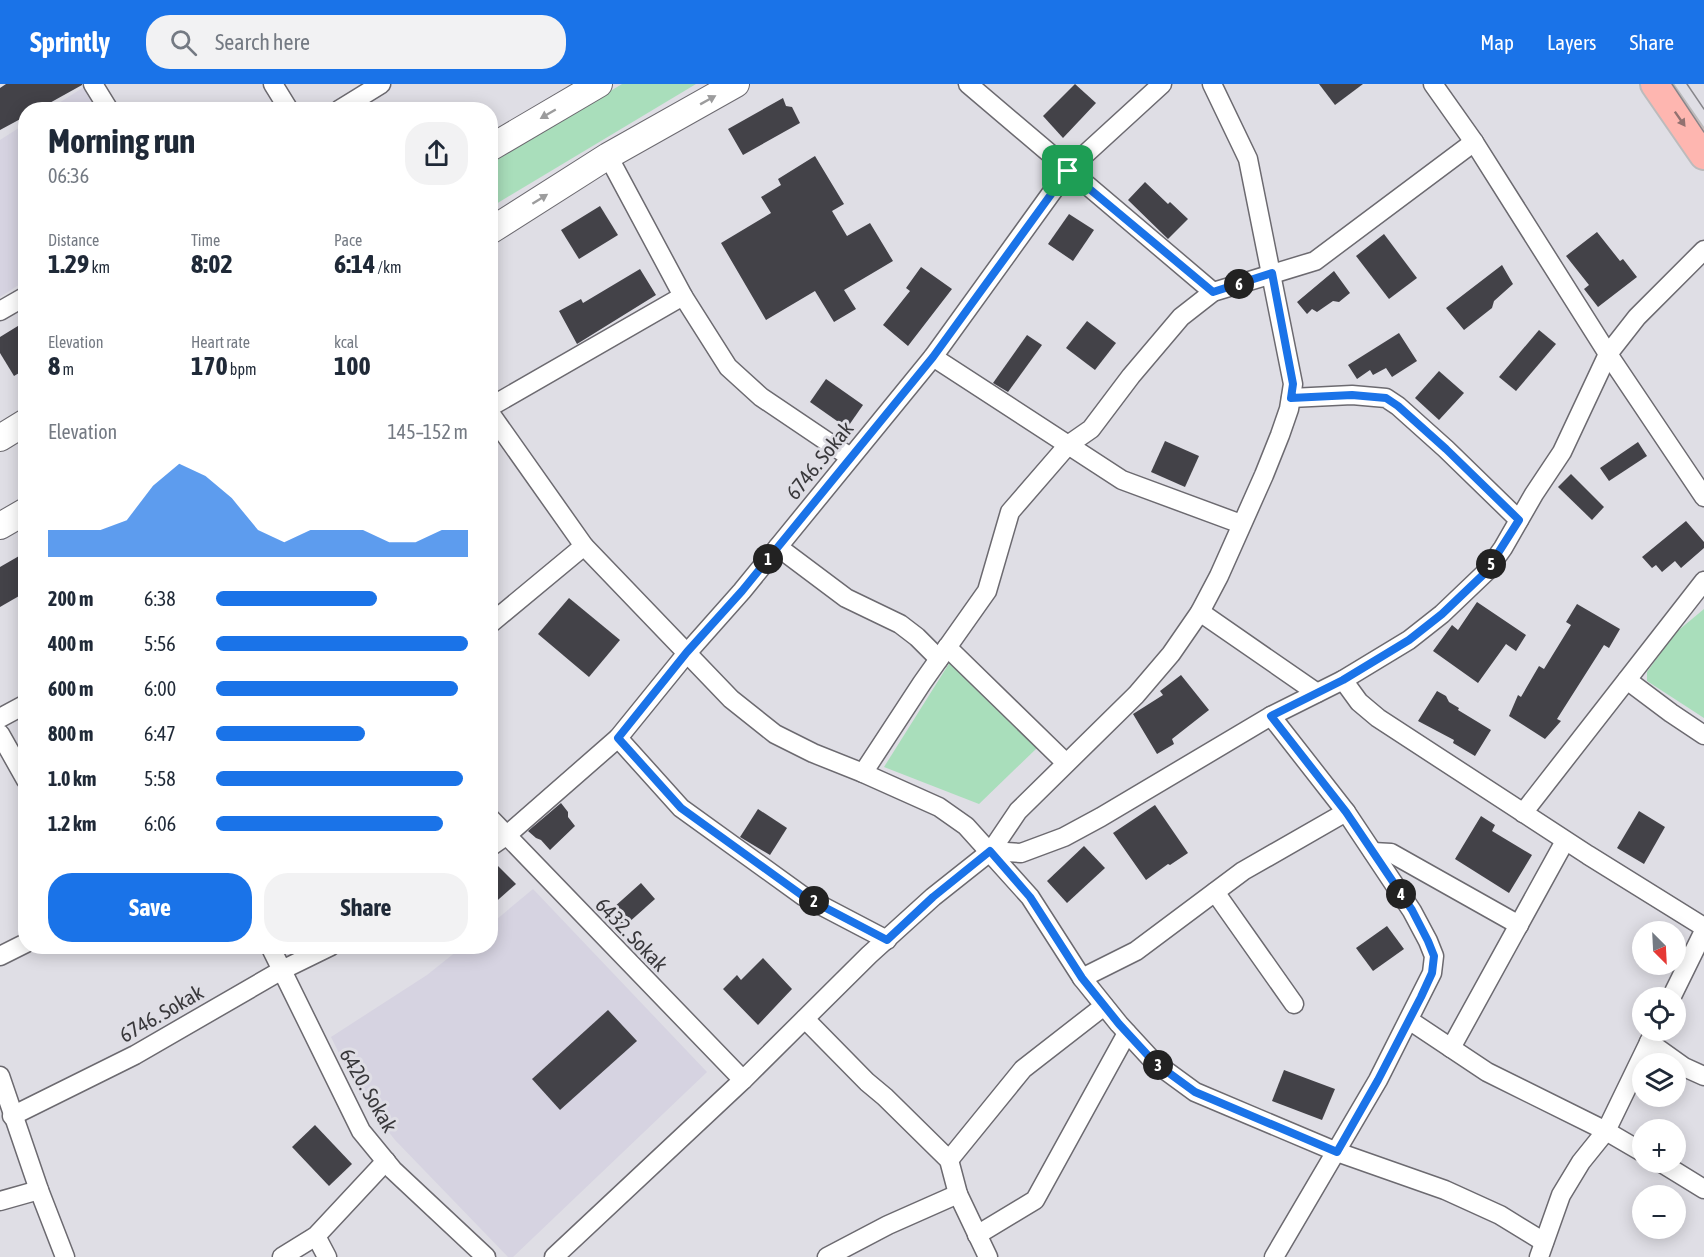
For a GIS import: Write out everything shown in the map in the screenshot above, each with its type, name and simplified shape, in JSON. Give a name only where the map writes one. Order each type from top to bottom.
[{"type":"main road","points":[[498,143],[599,84]]},
{"type":"main road","points":[[498,226],[608,156],[736,84]]},
{"type":"main road","points":[[1655,84],[1704,155]]},
{"type":"main road","points":[[0,438],[18,427]]},
{"type":"main road","points":[[0,526],[18,516]]},
{"type":"street","points":[[93,84],[104,102]]},
{"type":"street","points":[[273,84],[285,102]]},
{"type":"street","points":[[352,102],[381,84]]},
{"type":"street","points":[[968,84],[1213,292]]},
{"type":"street","name":"6746. Sokak","points":[[498,841],[618,738],[687,652],[742,591],[933,357],[1068,171],[1162,84]]},
{"type":"street","points":[[554,1257],[743,1080],[933,897],[990,851],[1018,811],[1136,695],[1171,654],[1200,612],[1219,576],[1272,455],[1289,409],[1293,384],[1248,159],[1212,84]]},
{"type":"street","points":[[1433,84],[1474,142],[1608,354],[1704,497]]},
{"type":"street","points":[[863,773],[987,591],[1010,512],[1068,445],[1091,429],[1131,376],[1181,317],[1213,292],[1315,261],[1474,142]]},
{"type":"street","points":[[608,156],[683,296],[728,366],[761,398],[850,457]]},
{"type":"street","points":[[990,851],[1021,853],[1064,837],[1271,716],[1343,680],[1409,640],[1465,594],[1486,572],[1562,452],[1608,354],[1637,317],[1704,250]]},
{"type":"street","points":[[498,403],[683,296]]},
{"type":"street","points":[[0,311],[18,301]]},
{"type":"street","points":[[933,357],[1122,480],[1241,524]]},
{"type":"street","points":[[1291,398],[1352,395],[1386,398],[1446,449],[1519,520]]},
{"type":"street","points":[[498,424],[584,546],[731,699],[775,734],[813,753],[939,807],[966,826],[1030,897],[1082,978],[1127,1033],[1154,1062],[1195,1092],[1337,1152],[1445,1190],[1500,1215],[1541,1249],[1561,1195],[1581,1162],[1606,1131],[1650,1041]]},
{"type":"street","points":[[498,617],[584,546]]},
{"type":"street","points":[[778,547],[846,598],[900,624],[943,653],[1066,763]]},
{"type":"street","points":[[1523,813],[1704,581]]},
{"type":"street","points":[[1200,612],[1317,693]]},
{"type":"street","points":[[1343,680],[1359,702],[1378,718],[1704,929],[1676,987]]},
{"type":"street","points":[[1627,680],[1704,735]]},
{"type":"street","points":[[0,718],[18,708]]},
{"type":"street","points":[[1271,716],[1346,812],[1412,910],[1434,956],[1432,973],[1378,1080],[1274,1257]]},
{"type":"street","points":[[0,734],[18,766]]},
{"type":"street","points":[[618,738],[681,808],[803,896],[887,940]]},
{"type":"street","points":[[1082,978],[1136,951],[1243,871],[1346,812]]},
{"type":"street","name":"6432. Sokak","points":[[498,826],[743,1080]]},
{"type":"street","points":[[1451,1048],[1565,841]]},
{"type":"street","points":[[1373,852],[1391,853],[1519,925]]},
{"type":"street","points":[[1215,892],[1294,1004]]},
{"type":"street","points":[[0,956],[18,947]]},
{"type":"street","name":"6420. Sokak","points":[[274,954],[362,1131],[386,1161],[486,1257]]},
{"type":"street","name":"6746. Sokak","points":[[12,1116],[135,1055],[282,970],[315,954]]},
{"type":"street","points":[[949,1160],[1023,1069],[1104,1006]]},
{"type":"street","points":[[805,1019],[949,1160],[958,1194],[988,1257]]},
{"type":"street","points":[[1409,1020],[1487,1072],[1632,1146]]},
{"type":"street","points":[[977,1234],[1035,1200],[1127,1033]]},
{"type":"street","points":[[1657,1041],[1684,1067],[1704,1076]]},
{"type":"street","points":[[0,1076],[12,1116],[65,1257]]},
{"type":"street","points":[[282,1257],[316,1236],[386,1161]]},
{"type":"street","points":[[1678,1173],[1704,1189]]},
{"type":"street","points":[[0,1201],[39,1190]]},
{"type":"street","points":[[827,1257],[958,1194]]},
{"type":"street","points":[[316,1236],[327,1257]]},
{"type":"shaded area","points":[[84,87],[94,102],[61,102]]},
{"type":"shaded area","points":[[18,128],[18,285],[0,297],[0,140]]},
{"type":"shaded area","points":[[533,889],[707,1072],[513,1257],[508,1257],[395,1140],[359,1094],[331,1037],[427,975],[453,954],[498,954],[498,918]]},
{"type":"green space","points":[[622,84],[696,84],[498,203],[498,159]]},
{"type":"green space","points":[[1704,609],[1704,718],[1647,681],[1647,672],[1674,634]]},
{"type":"green space","points":[[950,662],[1037,748],[979,804],[884,767]]},
{"type":"building","points":[[6,84],[82,84],[51,102],[18,102],[18,120],[0,130],[0,88]]},
{"type":"building","points":[[1075,84],[1096,103],[1063,138],[1043,116]]},
{"type":"building","points":[[1319,84],[1363,84],[1335,105]]},
{"type":"building","points":[[783,98],[786,106],[792,107],[800,123],[743,155],[728,129]]},
{"type":"building","points":[[815,156],[844,204],[832,211],[847,236],[870,223],[893,261],[844,290],[856,309],[834,322],[815,291],[766,320],[721,243],[771,213],[761,197],[781,185],[778,179]]},
{"type":"building","points":[[1145,182],[1188,219],[1168,239],[1128,200]]},
{"type":"building","points":[[600,206],[618,235],[579,259],[561,230]]},
{"type":"building","points":[[1069,214],[1094,230],[1073,261],[1048,244]]},
{"type":"building","points":[[1597,232],[1620,261],[1623,259],[1637,277],[1598,307],[1584,289],[1589,285],[1566,256]]},
{"type":"building","points":[[1384,234],[1417,278],[1389,299],[1356,256]]},
{"type":"building","points":[[1502,265],[1513,284],[1494,301],[1492,308],[1464,330],[1446,308]]},
{"type":"building","points":[[921,267],[952,289],[908,346],[883,325],[910,291],[906,288]]},
{"type":"building","points":[[640,269],[656,295],[577,344],[559,311],[581,299],[583,303]]},
{"type":"building","points":[[1334,271],[1350,293],[1339,302],[1333,301],[1317,312],[1312,309],[1307,314],[1297,302]]},
{"type":"building","points":[[1087,321],[1116,343],[1095,370],[1066,348]]},
{"type":"building","points":[[18,326],[18,374],[14,376],[0,353],[0,337]]},
{"type":"building","points":[[1539,330],[1556,344],[1516,391],[1499,377]]},
{"type":"building","points":[[1399,333],[1417,361],[1392,377],[1386,368],[1373,375],[1370,370],[1357,379],[1348,365]]},
{"type":"building","points":[[1027,335],[1042,345],[1008,392],[993,383]]},
{"type":"building","points":[[1439,371],[1464,393],[1439,420],[1415,398]]},
{"type":"building","points":[[826,379],[863,405],[847,428],[810,402]]},
{"type":"building","points":[[1165,441],[1199,456],[1185,487],[1151,472]]},
{"type":"building","points":[[1638,442],[1647,456],[1609,481],[1600,468]]},
{"type":"building","points":[[1571,474],[1604,507],[1592,520],[1558,487]]},
{"type":"building","points":[[1686,521],[1704,542],[1704,548],[1681,568],[1675,561],[1662,572],[1656,565],[1652,568],[1642,557]]},
{"type":"building","points":[[18,557],[18,597],[0,607],[0,567]]},
{"type":"building","points":[[569,598],[620,640],[589,677],[538,634]]},
{"type":"building","points":[[1477,602],[1526,635],[1516,651],[1506,644],[1478,683],[1433,651],[1452,625],[1458,630]]},
{"type":"building","points":[[1577,604],[1620,629],[1609,648],[1604,645],[1557,719],[1561,721],[1545,739],[1509,716],[1518,695],[1521,697],[1539,666],[1544,669],[1571,625],[1566,622]]},
{"type":"building","points":[[1181,675],[1209,710],[1172,739],[1174,744],[1157,754],[1133,714],[1163,695],[1160,691]]},
{"type":"building","points":[[1437,691],[1446,696],[1449,702],[1459,708],[1458,710],[1491,730],[1475,756],[1453,743],[1454,740],[1418,721]]},
{"type":"building","points":[[561,803],[575,826],[550,850],[528,831]]},
{"type":"building","points":[[1155,805],[1188,853],[1146,880],[1113,833]]},
{"type":"building","points":[[758,809],[787,828],[770,855],[740,837]]},
{"type":"building","points":[[1639,811],[1665,827],[1644,864],[1617,848]]},
{"type":"building","points":[[1481,816],[1495,825],[1492,831],[1532,855],[1509,893],[1455,859]]},
{"type":"building","points":[[1084,846],[1105,868],[1067,903],[1047,881]]},
{"type":"building","points":[[498,866],[516,884],[498,900]]},
{"type":"building","points":[[641,883],[655,899],[618,932],[604,916]]},
{"type":"building","points":[[1387,926],[1404,949],[1373,971],[1356,948]]},
{"type":"building","points":[[763,958],[792,989],[758,1025],[723,989],[737,975],[741,980]]},
{"type":"building","points":[[608,1010],[637,1041],[560,1110],[532,1079]]},
{"type":"building","points":[[1284,1070],[1335,1089],[1322,1120],[1272,1101]]},
{"type":"building","points":[[315,1125],[352,1164],[329,1186],[292,1147]]},
{"type":"tram line","points":[[1672,84],[1704,132]]},
{"type":"tram line","points":[[1687,84],[1704,109]]},
{"type":"route","points":[[1068,171],[1213,292],[1272,273],[1293,384],[1291,398],[1352,395],[1386,398],[1446,449],[1519,520],[1486,572],[1442,614],[1409,640],[1343,680],[1271,716],[1346,812],[1412,910],[1434,956],[1432,973],[1421,997],[1337,1152],[1295,1132],[1240,1112],[1195,1092],[1154,1062],[1119,1024],[1082,978],[1030,897],[990,851],[933,897],[887,940],[803,896],[728,844],[681,808],[618,738],[687,652],[742,591],[933,357],[1068,171]]}]
